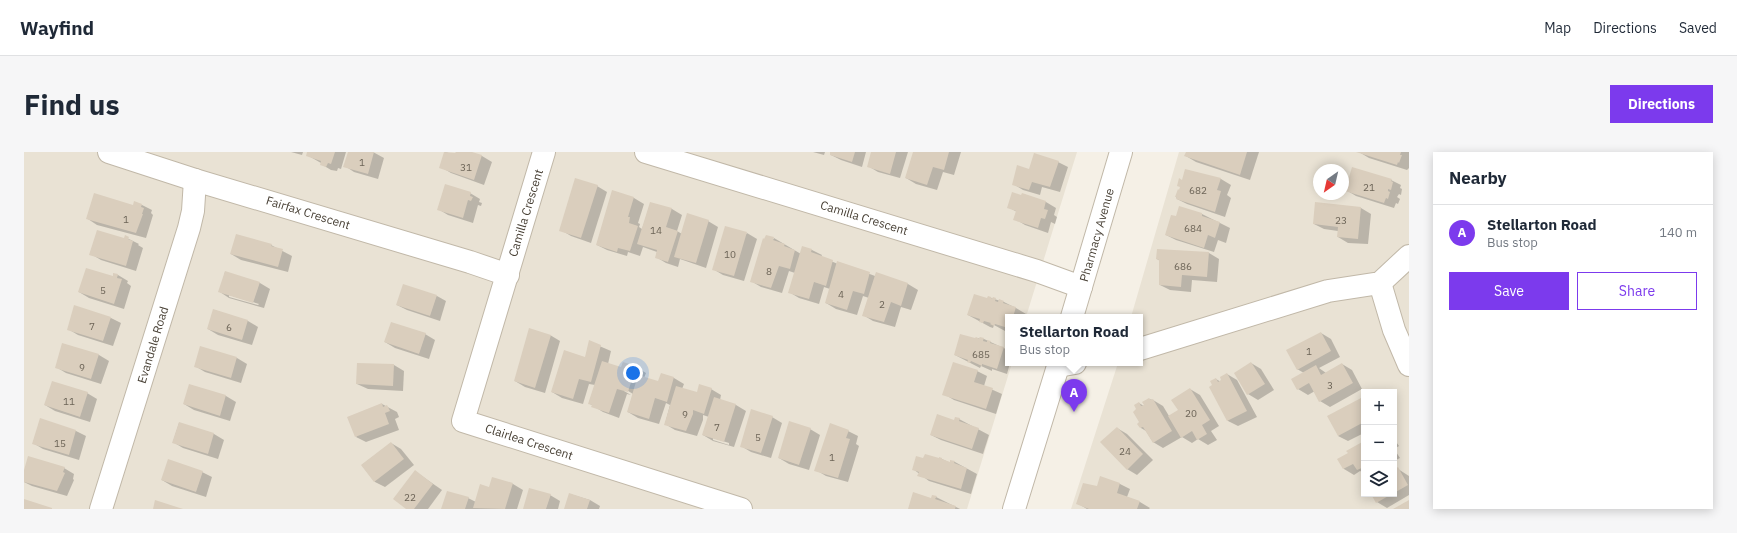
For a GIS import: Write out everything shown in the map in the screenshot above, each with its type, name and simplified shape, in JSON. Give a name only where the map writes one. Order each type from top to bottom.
[{"type":"street","name":"Fairfax Crescent","points":[[109,152],[195,180],[294,208],[508,275]]},
{"type":"street","name":"Camilla Crescent","points":[[508,275],[544,152]]},
{"type":"street","name":"Camilla Crescent","points":[[646,152],[1037,271],[1081,287]]},
{"type":"street","name":"Pharmacy Avenue","points":[[1073,314],[1121,152]]},
{"type":"street","name":"Evandale Road","points":[[101,509],[189,228],[193,211],[195,180]]},
{"type":"street","points":[[1143,348],[1328,291],[1380,283],[1409,256]]},
{"type":"street","name":"Clairlea Crescent","points":[[508,275],[463,421],[741,509]]},
{"type":"street","points":[[1380,283],[1394,330],[1409,366]]},
{"type":"street","points":[[1014,509],[1063,366]]},
{"type":"shaded area","points":[[24,152],[1077,152],[1027,314],[1005,314],[1005,366],[1011,366],[967,509],[24,509]]},
{"type":"shaded area","points":[[1179,152],[1409,152],[1409,509],[1071,509],[1117,366],[1143,366],[1143,314],[1132,314]]},
{"type":"building","points":[[307,152],[335,152],[331,164],[328,163],[326,167],[320,165],[321,161],[306,156]]},
{"type":"building","points":[[348,152],[374,152],[368,174],[343,167]]},
{"type":"building","points":[[444,152],[472,152],[482,155],[474,180],[439,168]]},
{"type":"building","points":[[830,152],[855,152],[852,162],[830,155]]},
{"type":"building","points":[[871,152],[896,152],[890,174],[867,167]]},
{"type":"building","points":[[913,152],[949,152],[944,170],[933,167],[927,185],[905,178]]},
{"type":"building","points":[[1186,152],[1247,152],[1240,175],[1184,156]]},
{"type":"building","points":[[1356,152],[1401,152],[1400,155],[1402,155],[1397,165]]},
{"type":"building","points":[[1034,153],[1059,161],[1050,187],[1032,182],[1029,190],[1012,185],[1017,165],[1029,169]]},
{"type":"building","points":[[1352,167],[1392,179],[1391,181],[1393,182],[1391,190],[1388,189],[1390,192],[1388,199],[1386,198],[1384,203],[1349,192],[1349,177]]},
{"type":"building","points":[[1185,169],[1221,178],[1217,190],[1221,191],[1215,212],[1176,199],[1177,197],[1175,197],[1180,187],[1177,186],[1179,178],[1182,180]]},
{"type":"building","points":[[575,178],[598,185],[581,238],[559,231]]},
{"type":"building","points":[[445,184],[471,192],[470,196],[473,197],[471,201],[468,200],[463,218],[437,210]]},
{"type":"building","points":[[612,190],[634,197],[628,217],[630,217],[629,223],[638,226],[630,251],[618,248],[617,252],[596,245]]},
{"type":"building","points":[[1012,192],[1021,195],[1022,193],[1046,201],[1044,209],[1048,210],[1045,219],[1041,218],[1038,228],[1013,220],[1016,211],[1007,208]]},
{"type":"building","points":[[94,193],[133,205],[134,201],[142,204],[141,207],[144,208],[143,214],[136,233],[86,219]]},
{"type":"building","points":[[650,202],[672,208],[666,227],[678,231],[668,262],[655,258],[657,250],[637,244]]},
{"type":"building","points":[[1315,202],[1361,207],[1358,239],[1337,237],[1338,227],[1313,224]]},
{"type":"building","points":[[1179,206],[1202,213],[1202,216],[1220,222],[1215,238],[1208,235],[1204,248],[1165,235],[1171,215],[1176,216]]},
{"type":"building","points":[[687,213],[709,220],[696,263],[674,257]]},
{"type":"building","points":[[725,226],[747,232],[734,276],[712,270]]},
{"type":"building","points":[[97,230],[124,238],[125,235],[129,237],[128,239],[133,241],[126,266],[89,255]]},
{"type":"building","points":[[236,234],[272,244],[271,246],[283,249],[278,267],[230,254]]},
{"type":"building","points":[[766,235],[774,237],[773,240],[785,244],[784,246],[795,250],[790,269],[779,266],[771,288],[750,282],[763,238],[764,239]]},
{"type":"building","points":[[802,246],[812,249],[811,252],[833,260],[826,286],[814,282],[809,299],[788,293]]},
{"type":"building","points":[[1157,249],[1209,252],[1207,277],[1182,275],[1181,287],[1159,285],[1159,260],[1156,259]]},
{"type":"building","points":[[837,261],[870,272],[864,294],[853,291],[847,310],[825,303]]},
{"type":"building","points":[[86,268],[113,276],[113,273],[118,274],[117,278],[122,279],[114,304],[78,292]]},
{"type":"building","points":[[225,271],[260,282],[253,303],[218,292]]},
{"type":"building","points":[[876,272],[908,283],[901,306],[891,302],[884,322],[862,316]]},
{"type":"building","points":[[403,284],[437,295],[430,316],[396,305]]},
{"type":"building","points":[[974,294],[987,298],[988,296],[992,299],[993,297],[996,298],[995,301],[998,302],[999,299],[1004,301],[1003,303],[1016,307],[1014,314],[1005,314],[1005,327],[995,324],[994,326],[990,324],[991,323],[984,321],[983,323],[979,322],[980,319],[967,315]]},
{"type":"building","points":[[74,305],[111,317],[103,341],[67,330]]},
{"type":"building","points":[[213,309],[248,320],[242,340],[207,329]]},
{"type":"building","points":[[391,322],[426,333],[419,354],[384,342]]},
{"type":"building","points":[[529,328],[551,335],[535,388],[514,381]]},
{"type":"building","points":[[1321,332],[1331,351],[1297,370],[1286,350]]},
{"type":"building","points":[[960,334],[976,337],[978,339],[980,337],[984,338],[983,341],[991,341],[990,343],[1004,347],[997,369],[982,364],[982,366],[971,361],[970,363],[967,362],[968,360],[954,355]]},
{"type":"building","points":[[589,340],[601,345],[591,382],[579,379],[573,399],[551,392],[564,350],[585,357]]},
{"type":"building","points":[[62,343],[99,354],[91,379],[55,368]]},
{"type":"building","points":[[200,346],[237,357],[231,378],[194,367]]},
{"type":"building","points":[[602,361],[621,367],[623,362],[636,366],[628,392],[617,389],[609,413],[591,407],[592,405],[588,404]]},
{"type":"building","points":[[953,362],[978,370],[974,382],[993,388],[986,409],[942,395]]},
{"type":"building","points":[[1251,362],[1265,384],[1247,395],[1234,373]]},
{"type":"building","points":[[357,363],[394,364],[393,386],[356,384]]},
{"type":"building","points":[[1342,363],[1353,383],[1319,402],[1309,383],[1297,390],[1291,379],[1316,365],[1321,375]]},
{"type":"building","points":[[661,373],[674,377],[667,402],[655,398],[649,419],[627,412],[638,375],[658,381]]},
{"type":"building","points":[[1227,373],[1247,411],[1227,421],[1209,387],[1212,385],[1210,381],[1216,378],[1218,382],[1221,380],[1220,377]]},
{"type":"building","points":[[52,381],[88,392],[80,417],[44,405]]},
{"type":"building","points":[[189,384],[226,395],[220,416],[183,404]]},
{"type":"building","points":[[699,384],[712,388],[704,414],[693,410],[693,414],[686,431],[664,425],[676,386],[697,392]]},
{"type":"building","points":[[1190,388],[1210,420],[1202,425],[1207,434],[1197,440],[1192,431],[1181,438],[1168,416],[1178,410],[1171,400]]},
{"type":"building","points":[[714,397],[736,404],[724,442],[702,435]]},
{"type":"building","points":[[1149,398],[1151,400],[1153,399],[1172,431],[1153,443],[1143,427],[1140,428],[1137,424],[1139,422],[1133,412],[1136,409],[1134,405],[1139,402],[1141,406],[1144,405],[1142,402]]},
{"type":"building","points":[[1361,398],[1361,424],[1338,436],[1327,416]]},
{"type":"building","points":[[382,403],[383,407],[387,405],[390,411],[385,413],[389,424],[355,437],[347,417]]},
{"type":"building","points":[[751,409],[773,416],[761,453],[740,447]]},
{"type":"building","points":[[937,414],[954,420],[955,417],[960,418],[959,421],[979,428],[972,449],[930,435]]},
{"type":"building","points":[[40,418],[76,430],[69,455],[32,444]]},
{"type":"building","points":[[789,421],[811,428],[799,465],[778,458]]},
{"type":"building","points":[[179,422],[214,433],[208,454],[172,443]]},
{"type":"building","points":[[830,423],[849,430],[846,438],[850,439],[838,478],[814,471]]},
{"type":"building","points":[[1117,427],[1143,454],[1127,470],[1100,442]]},
{"type":"building","points":[[391,442],[404,459],[374,482],[361,465]]},
{"type":"building","points":[[1361,443],[1361,468],[1357,470],[1353,464],[1343,469],[1337,459],[1348,453],[1346,451]]},
{"type":"building","points":[[925,454],[939,457],[950,462],[950,460],[955,461],[954,463],[967,468],[961,489],[917,476],[919,472],[912,470],[916,456],[923,458]]},
{"type":"building","points":[[28,456],[65,467],[63,472],[65,473],[57,491],[24,482],[24,470]]},
{"type":"building","points":[[168,459],[203,471],[196,492],[161,480]]},
{"type":"building","points":[[1398,467],[1408,485],[1397,491]]},
{"type":"building","points":[[415,470],[433,484],[414,509],[406,509],[393,499]]},
{"type":"building","points":[[1100,476],[1120,483],[1117,493],[1140,501],[1137,509],[1089,509],[1076,504],[1083,483],[1097,486]]},
{"type":"building","points":[[492,477],[513,483],[505,509],[473,508],[480,484],[489,487]]},
{"type":"building","points":[[529,488],[551,494],[546,509],[523,509]]},
{"type":"building","points":[[447,491],[469,497],[465,509],[441,509]]},
{"type":"building","points":[[913,492],[931,498],[932,495],[937,496],[935,499],[956,506],[955,509],[908,509]]},
{"type":"building","points":[[569,493],[590,500],[587,509],[564,509]]},
{"type":"building","points":[[1373,497],[1387,497],[1376,503]]},
{"type":"building","points":[[24,499],[52,508],[52,509],[24,509]]},
{"type":"building","points":[[155,500],[183,509],[153,509]]},
{"type":"building","points":[[1409,500],[1409,509],[1393,509]]},
{"type":"place","name":"Stellarton Road","points":[[1074,412]]}]
